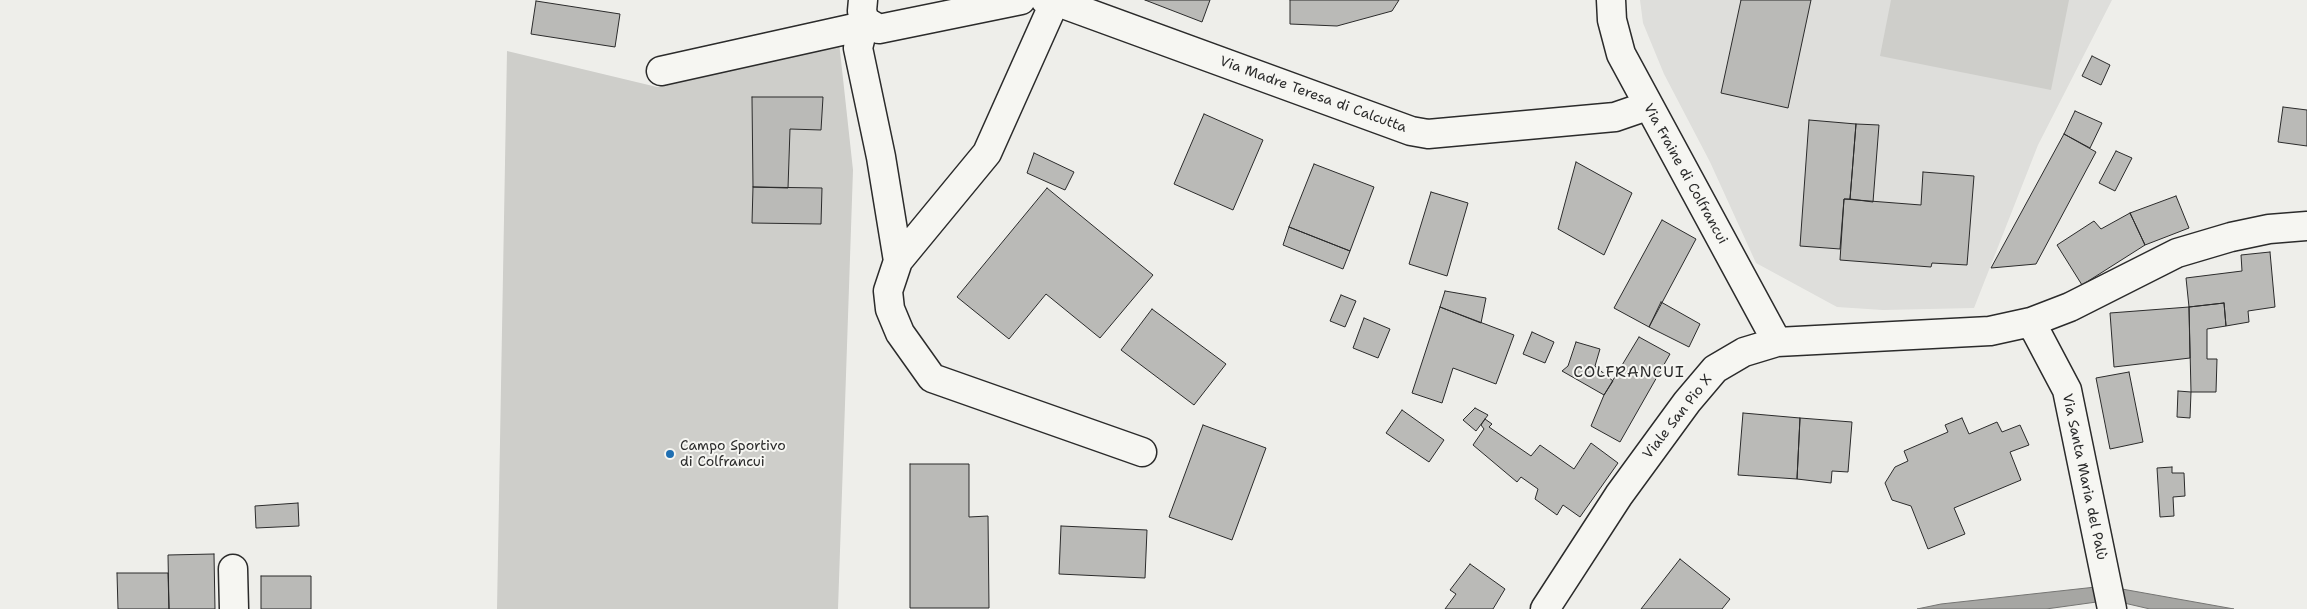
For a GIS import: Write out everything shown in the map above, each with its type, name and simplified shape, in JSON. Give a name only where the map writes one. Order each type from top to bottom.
[{"type":"street","points":[[866,12],[879,29],[1020,0]]},
{"type":"street","points":[[1050,0],[987,153],[898,260],[888,291],[890,309],[900,333],[932,378],[1142,452]]},
{"type":"street","name":"Via Madre Teresa di Calcutta","points":[[1050,0],[1411,131],[1428,134],[1615,117],[1647,106]]},
{"type":"street","name":"Via Fraine di Colfrancui","points":[[1611,0],[1612,20],[1621,54],[1647,106],[1777,342]]},
{"type":"street","points":[[661,72],[866,12]]},
{"type":"street","points":[[866,12],[858,48],[881,157],[898,260]]},
{"type":"street","name":"Viale San Pio X","points":[[1546,609],[1619,495],[1686,402],[1715,369],[1744,352],[1777,342],[1990,331],[2031,322],[2070,307],[2178,254],[2269,229],[2307,226]]},
{"type":"street","name":"Via Santa Maria del Palù","points":[[2031,322],[2067,390],[2112,609]]},
{"type":"street","points":[[233,569],[234,609]]},
{"type":"shaded area","points":[[1640,0],[2112,0],[2038,145],[1974,308],[1883,310],[1837,307],[1756,263],[1710,162],[1664,74],[1643,23]]},
{"type":"shaded area","points":[[1891,0],[2069,0],[2051,90],[1880,56]]},
{"type":"shaded area","points":[[839,42],[853,170],[838,609],[497,609],[507,51],[657,87]]},
{"type":"shaded area","points":[[2105,586],[2234,609],[2150,609],[2111,600],[2046,609],[1917,609],[1941,604]]},
{"type":"building","points":[[1145,0],[1210,0],[1202,22]]},
{"type":"building","points":[[1290,0],[1399,0],[1392,11],[1337,26],[1290,24]]},
{"type":"building","points":[[1741,0],[1811,0],[1788,108],[1721,93]]},
{"type":"building","points":[[536,1],[620,14],[615,47],[531,34]]},
{"type":"building","points":[[2092,56],[2110,65],[2101,85],[2082,76]]},
{"type":"building","points":[[752,97],[823,97],[821,130],[790,129],[788,188],[753,187]]},
{"type":"building","points":[[2283,107],[2307,110],[2307,146],[2278,142]]},
{"type":"building","points":[[2075,111],[2102,123],[2090,148],[2064,134]]},
{"type":"building","points":[[1204,114],[1263,140],[1233,210],[1174,184]]},
{"type":"building","points":[[1809,120],[1856,124],[1850,199],[1844,199],[1840,249],[1800,246]]},
{"type":"building","points":[[1856,124],[1879,125],[1873,202],[1850,199]]},
{"type":"building","points":[[2064,134],[2096,152],[2036,264],[1991,268]]},
{"type":"building","points":[[2116,151],[2132,158],[2115,191],[2099,183]]},
{"type":"building","points":[[1034,153],[1074,172],[1065,190],[1027,173]]},
{"type":"building","points":[[1576,162],[1632,193],[1604,255],[1558,229]]},
{"type":"building","points":[[1314,164],[1374,187],[1350,251],[1289,227]]},
{"type":"building","points":[[1923,172],[1974,176],[1967,265],[1932,263],[1931,267],[1840,260],[1844,199],[1921,205]]},
{"type":"building","points":[[753,187],[822,188],[821,224],[752,223]]},
{"type":"building","points":[[1047,188],[1153,275],[1100,338],[1046,294],[1009,339],[957,297]]},
{"type":"building","points":[[1431,192],[1468,203],[1447,276],[1409,264]]},
{"type":"building","points":[[2176,196],[2189,228],[2145,245],[2130,213]]},
{"type":"building","points":[[2130,213],[2145,245],[2082,285],[2057,245],[2094,221],[2101,229]]},
{"type":"building","points":[[1662,220],[1696,239],[1649,327],[1614,308]]},
{"type":"building","points":[[1289,227],[1350,251],[1343,269],[1283,245]]},
{"type":"building","points":[[2270,252],[2275,307],[2248,311],[2249,322],[2226,326],[2224,303],[2189,307],[2186,278],[2242,271],[2241,255]]},
{"type":"building","points":[[1445,291],[1486,298],[1481,323],[1440,307]]},
{"type":"building","points":[[1341,295],[1356,301],[1345,327],[1330,321]]},
{"type":"building","points":[[1661,302],[1700,324],[1689,347],[1649,327]]},
{"type":"building","points":[[2224,303],[2226,326],[2207,329],[2207,359],[2217,359],[2216,392],[2191,392],[2189,307]]},
{"type":"building","points":[[1440,307],[1514,335],[1496,384],[1453,368],[1442,403],[1412,393]]},
{"type":"building","points":[[2189,307],[2190,358],[2114,367],[2110,313]]},
{"type":"building","points":[[1152,309],[1226,364],[1194,405],[1121,350]]},
{"type":"building","points":[[1364,318],[1390,329],[1378,358],[1353,348]]},
{"type":"building","points":[[1532,332],[1554,342],[1545,363],[1523,354]]},
{"type":"building","points":[[1639,337],[1670,354],[1620,442],[1591,426],[1604,395]]},
{"type":"building","points":[[1576,342],[1600,349],[1595,366],[1613,381],[1604,395],[1562,371],[1568,366]]},
{"type":"building","points":[[2129,372],[2143,442],[2110,449],[2096,378]]},
{"type":"building","points":[[2178,391],[2191,392],[2190,418],[2177,417]]},
{"type":"building","points":[[1475,408],[1488,415],[1476,431],[1463,420]]},
{"type":"building","points":[[1402,410],[1444,440],[1429,462],[1386,433]]},
{"type":"building","points":[[1743,413],[1800,418],[1797,479],[1738,475]]},
{"type":"building","points":[[1800,418],[1852,422],[1848,472],[1832,471],[1831,483],[1797,479]]},
{"type":"building","points":[[1962,418],[1969,434],[1997,422],[2002,432],[2020,425],[2029,445],[2010,452],[2021,480],[1954,508],[1965,534],[1928,549],[1911,506],[1892,500],[1885,483],[1895,467],[1908,461],[1904,451],[1948,432],[1945,425]]},
{"type":"building","points":[[1485,419],[1492,424],[1489,427],[1531,456],[1540,445],[1574,469],[1591,443],[1618,463],[1580,517],[1563,505],[1557,515],[1535,499],[1538,489],[1521,477],[1517,482],[1473,445],[1484,429],[1481,425]]},
{"type":"building","points":[[1203,425],[1266,448],[1232,540],[1169,517]]},
{"type":"building","points":[[910,464],[969,464],[969,517],[988,516],[989,608],[910,608]]},
{"type":"building","points":[[2172,467],[2172,473],[2184,473],[2185,496],[2173,497],[2174,516],[2160,517],[2157,468]]},
{"type":"building","points":[[298,503],[299,526],[256,528],[255,506]]},
{"type":"building","points":[[1061,526],[1147,530],[1145,578],[1059,574]]},
{"type":"building","points":[[214,554],[215,609],[169,609],[168,555]]},
{"type":"building","points":[[1680,559],[1730,599],[1722,609],[1641,609]]},
{"type":"building","points":[[1470,564],[1505,589],[1493,609],[1445,609],[1456,594],[1450,590]]},
{"type":"building","points":[[117,573],[168,573],[169,609],[118,609]]},
{"type":"building","points":[[261,576],[311,576],[311,609],[261,609]]},
{"type":"place","name":"Campo Sportivo di Colfrancui","points":[[670,454]]},
{"type":"district","name":"COLFRANCUI","points":[[1629,373]]}]
